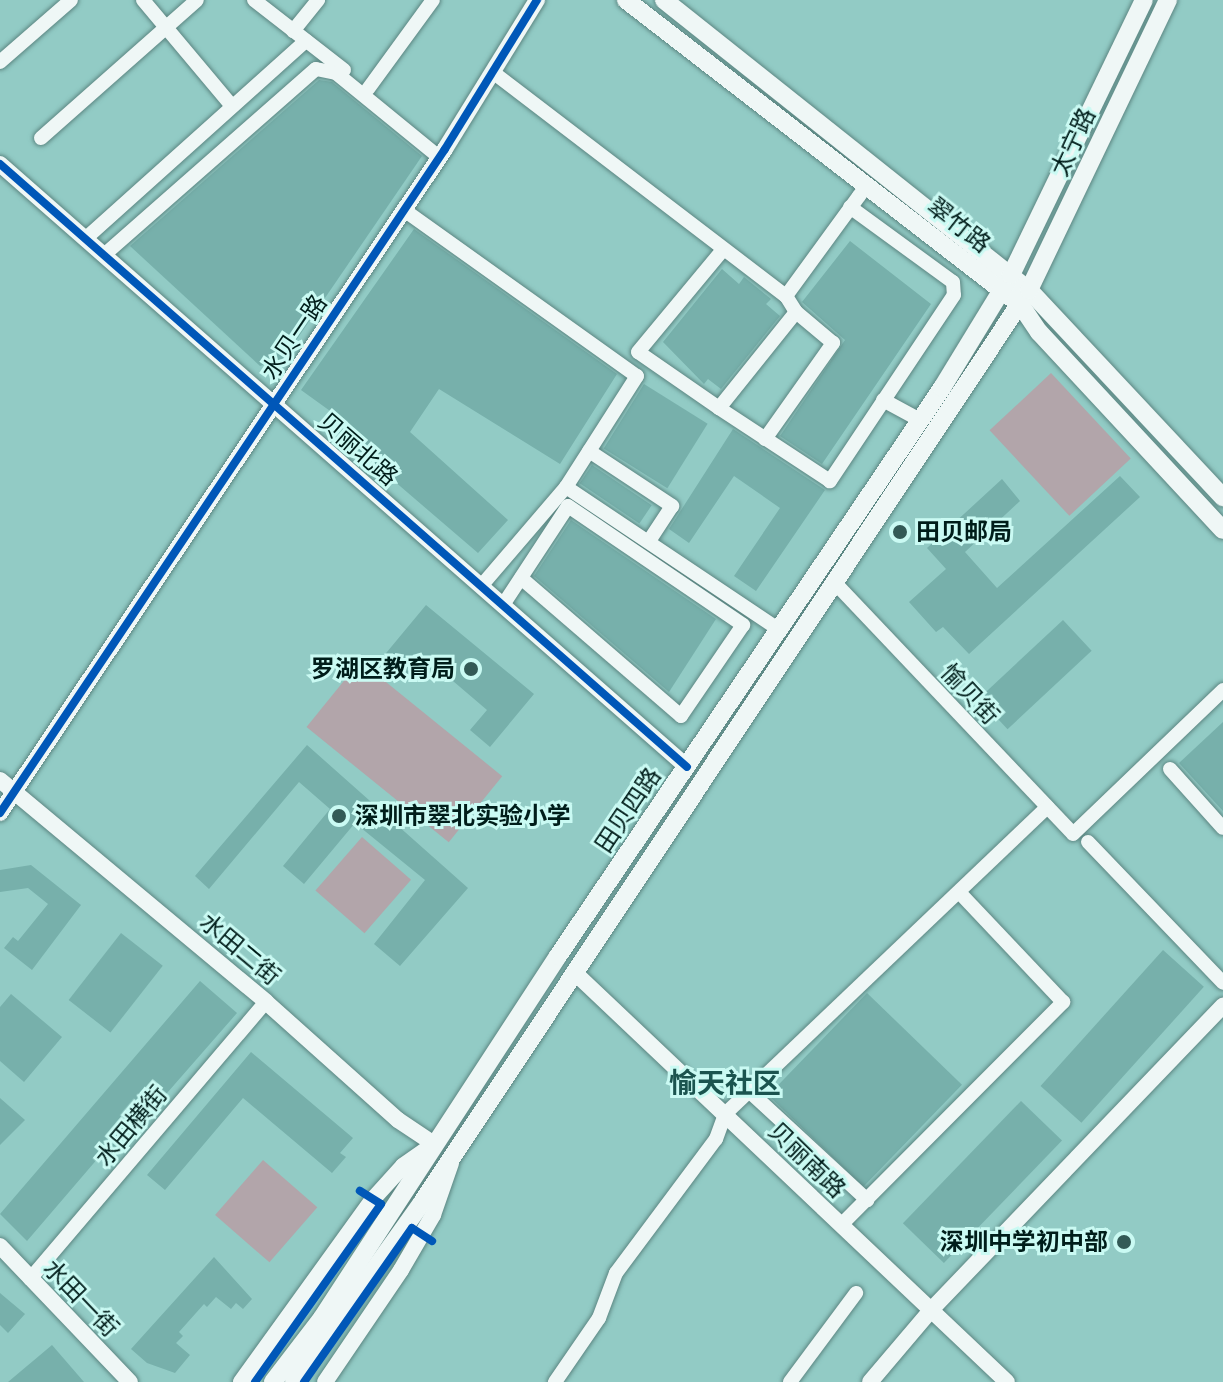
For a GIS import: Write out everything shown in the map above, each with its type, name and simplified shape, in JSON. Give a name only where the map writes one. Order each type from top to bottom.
[{"type":"main road","name":"翠竹路","points":[[626,0],[867,185],[1006,282]]},
{"type":"main road","name":"翠竹路","points":[[664,0],[1025,297],[1223,497]]},
{"type":"main road","name":"太宁路","points":[[1006,282],[1144,0]]},
{"type":"main road","name":"太宁路","points":[[1025,297],[1168,0]]},
{"type":"main road","name":"田贝四路","points":[[329,1323],[434,1144],[942,388],[1006,282]]},
{"type":"main road","name":"翠竹路","points":[[1025,297],[1039,332],[1223,530]]},
{"type":"main road","name":"田贝四路","points":[[329,1323],[453,1155],[1025,297]]},
{"type":"main road","points":[[273,1382],[329,1323]]},
{"type":"main road","points":[[294,1382],[329,1323]]},
{"type":"street","points":[[0,62],[71,0]]},
{"type":"street","points":[[143,0],[232,106]]},
{"type":"street","points":[[41,138],[197,0]]},
{"type":"street","points":[[254,0],[368,89],[442,153]]},
{"type":"street","points":[[293,31],[318,0]]},
{"type":"street","points":[[368,89],[433,0]]},
{"type":"street","name":"水贝一路","points":[[0,813],[442,153],[537,0]]},
{"type":"street","points":[[85,239],[306,41]]},
{"type":"street","points":[[104,255],[316,69],[336,73],[442,153]]},
{"type":"street","points":[[494,73],[722,251],[786,296],[796,312],[833,343],[765,439]]},
{"type":"street","name":"贝丽北路","points":[[0,164],[687,767]]},
{"type":"street","points":[[786,296],[867,185]]},
{"type":"street","points":[[722,251],[638,352],[830,481],[954,295],[953,282],[850,207]]},
{"type":"street","points":[[404,210],[637,376],[566,487],[482,585]]},
{"type":"street","points":[[719,408],[796,312]]},
{"type":"street","points":[[942,388],[959,399]]},
{"type":"street","points":[[883,400],[920,420]]},
{"type":"street","points":[[589,451],[672,506],[649,541]]},
{"type":"street","points":[[566,487],[780,630]]},
{"type":"street","points":[[503,605],[568,506],[743,625],[681,716],[521,578]]},
{"type":"street","name":"愉贝街","points":[[836,584],[1073,834],[1223,690]]},
{"type":"street","points":[[1170,769],[1223,828]]},
{"type":"street","name":"水田二街","points":[[0,780],[266,1002],[398,1120],[434,1144]]},
{"type":"street","points":[[555,1382],[599,1318],[616,1273],[716,1139],[725,1114],[1047,807]]},
{"type":"street","points":[[1088,842],[1220,975]]},
{"type":"street","points":[[841,1225],[1063,1002],[959,892]]},
{"type":"street","name":"贝丽南路","points":[[574,972],[1007,1382]]},
{"type":"street","name":"水田横街","points":[[30,1279],[266,1002]]},
{"type":"street","points":[[870,1382],[931,1310],[1223,1006]]},
{"type":"street","points":[[749,1091],[867,1200]]},
{"type":"street","points":[[241,1382],[373,1199],[403,1166],[434,1144]]},
{"type":"street","points":[[325,1382],[433,1215],[453,1155]]},
{"type":"street","name":"水田一街","points":[[0,1246],[130,1382]]},
{"type":"street","points":[[790,1382],[856,1293]]},
{"type":"shaded area","points":[[1051,373],[1131,459],[1069,516],[990,430]]},
{"type":"shaded area","points":[[360,661],[502,776],[449,842],[307,727]]},
{"type":"shaded area","points":[[362,837],[411,880],[364,933],[315,891]]},
{"type":"shaded area","points":[[263,1160],[317,1207],[269,1262],[215,1215]]},
{"type":"building","points":[[319,80],[332,82],[422,156],[284,358],[260,366],[130,246]]},
{"type":"building","points":[[414,229],[617,374],[560,464],[439,389],[410,432],[508,520],[478,553],[337,432],[344,421],[301,390]]},
{"type":"building","points":[[850,241],[931,304],[822,464],[780,436],[845,340],[802,302]]},
{"type":"building","points":[[722,269],[739,284],[744,277],[771,299],[766,304],[780,316],[721,389],[708,379],[704,384],[663,342]]},
{"type":"building","points":[[644,384],[708,424],[667,488],[604,448]]},
{"type":"building","points":[[733,429],[825,490],[756,591],[734,576],[780,508],[734,476],[689,543],[669,529]]},
{"type":"building","points":[[592,465],[652,505],[639,524],[580,483]]},
{"type":"building","points":[[1120,476],[1140,497],[969,654],[943,627],[936,632],[909,602],[946,569],[927,548],[1002,479],[1020,501],[965,552],[997,588]]},
{"type":"building","points":[[571,520],[716,619],[669,692],[534,576]]},
{"type":"building","name":"罗湖区教育局","points":[[426,605],[534,694],[490,747],[470,730],[487,710],[426,658],[408,679],[382,658]]},
{"type":"building","points":[[1063,620],[1092,651],[1008,729],[979,698]]},
{"type":"building","points":[[1223,722],[1223,811],[1179,763]]},
{"type":"building","points":[[307,745],[468,888],[400,966],[374,944],[425,880],[355,823],[304,884],[283,866],[330,809],[299,782],[209,889],[195,876]]},
{"type":"building","points":[[31,865],[81,905],[32,970],[4,948],[13,937],[18,941],[48,904],[28,888],[0,892],[0,870]]},
{"type":"building","points":[[121,933],[163,966],[110,1033],[69,1000]]},
{"type":"building","points":[[1163,950],[1204,987],[1081,1123],[1041,1086]]},
{"type":"building","points":[[200,981],[237,1013],[112,1156],[105,1150],[27,1241],[0,1214]]},
{"type":"building","points":[[867,993],[962,1085],[863,1187],[768,1095]]},
{"type":"building","points":[[11,994],[62,1037],[24,1082],[0,1061],[0,1007]]},
{"type":"building","points":[[251,1052],[353,1138],[340,1153],[346,1157],[332,1173],[243,1098],[165,1190],[147,1175]]},
{"type":"building","points":[[0,1098],[25,1120],[0,1145]]},
{"type":"building","points":[[1021,1101],[1062,1141],[944,1263],[903,1223]]},
{"type":"building","points":[[214,1257],[252,1299],[243,1309],[236,1303],[231,1309],[216,1297],[207,1307],[204,1304],[179,1332],[183,1336],[176,1343],[190,1355],[175,1373],[147,1363],[131,1349]]},
{"type":"building","points":[[0,1293],[25,1314],[8,1333],[0,1325]]},
{"type":"building","points":[[52,1345],[84,1382],[8,1382]]},
{"type":"cycle path","points":[[0,813],[445,149],[537,0]]},
{"type":"cycle path","points":[[0,164],[687,767]]},
{"type":"cycle path","points":[[255,1382],[381,1204],[360,1191]]},
{"type":"cycle path","points":[[304,1382],[412,1228],[432,1241]]},
{"type":"place","name":"田贝邮局","points":[[900,532]]},
{"type":"place","name":"罗湖区教育局","points":[[471,669]]},
{"type":"place","name":"深圳市翠北实验小学","points":[[339,816]]},
{"type":"place","name":"深圳中学初中部","points":[[1124,1242]]},
{"type":"district","name":"愉天社区","points":[[725,1083]]}]
